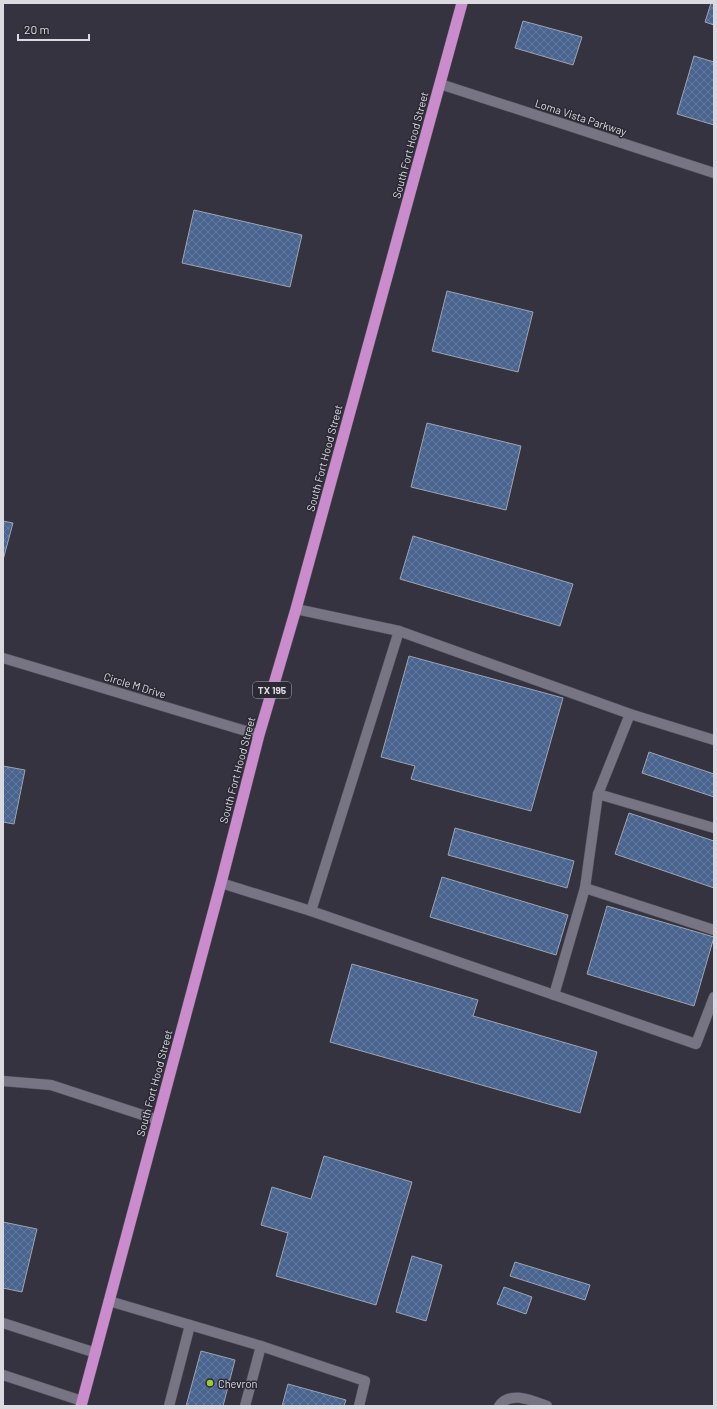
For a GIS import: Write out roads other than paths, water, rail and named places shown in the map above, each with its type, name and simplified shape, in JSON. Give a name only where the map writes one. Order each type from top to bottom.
[{"type":"highway","name":"South Fort Hood Street","points":[[81,1404],[158,1120],[259,735],[296,609],[462,3]]},
{"type":"street","name":"Loma Vista Parkway","points":[[440,84],[714,173]]},
{"type":"street","points":[[296,609],[398,631],[630,714],[714,740]]},
{"type":"street","points":[[311,911],[398,631]]},
{"type":"street","name":"Circle M Drive","points":[[3,658],[259,735]]},
{"type":"street","points":[[554,995],[585,888],[598,794],[630,714]]},
{"type":"street","points":[[598,794],[714,828]]},
{"type":"street","points":[[221,883],[311,911],[541,989],[554,995],[696,1044],[711,1015],[714,997]]},
{"type":"street","points":[[585,888],[714,930]]},
{"type":"street","points":[[3,1080],[51,1085],[158,1120]]},
{"type":"street","points":[[109,1302],[260,1346],[365,1381],[359,1406]]},
{"type":"street","points":[[3,1323],[96,1353]]},
{"type":"street","points":[[169,1406],[190,1325]]},
{"type":"street","points":[[245,1406],[260,1346]]},
{"type":"street","points":[[3,1375],[81,1404]]},
{"type":"street","points":[[499,1406],[502,1402],[518,1396],[547,1406]]},
{"type":"place","name":"Chevron","points":[[210,1383]]}]
